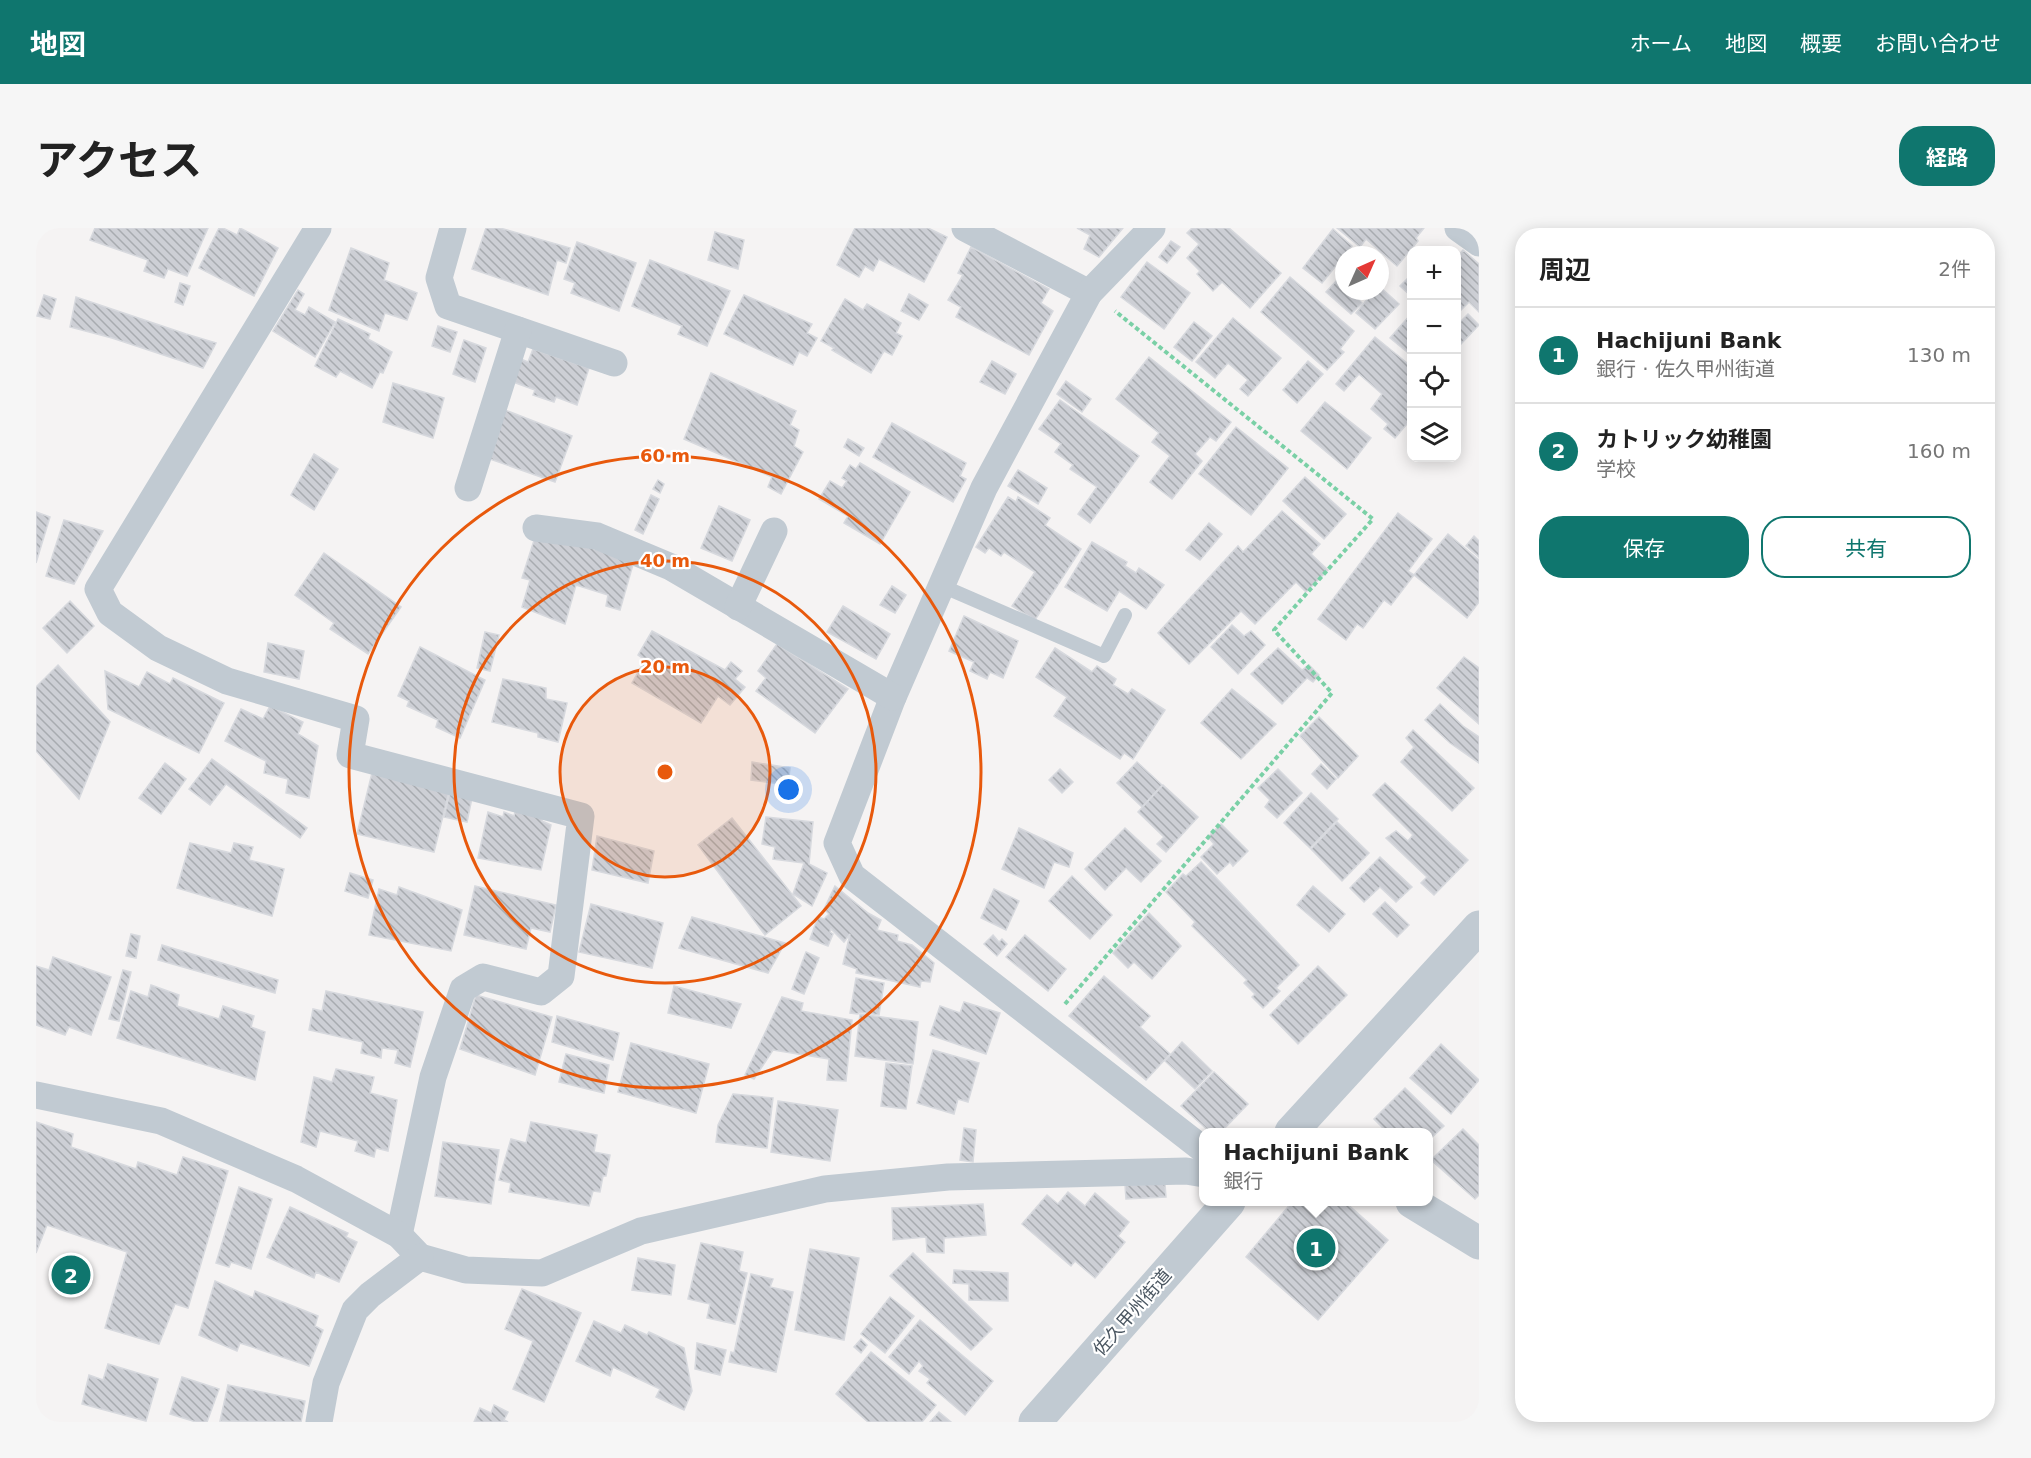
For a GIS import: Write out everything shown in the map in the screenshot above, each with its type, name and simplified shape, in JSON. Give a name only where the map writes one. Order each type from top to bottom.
[{"type":"street","points":[[318,228],[98,589],[110,613],[158,648],[227,681],[356,719],[350,755],[581,816],[561,976],[542,992],[483,977],[464,989],[433,1077],[399,1235]]},
{"type":"street","points":[[453,228],[439,278],[448,306],[614,363]]},
{"type":"street","points":[[965,228],[1089,293]]},
{"type":"street","points":[[1152,228],[1089,293],[984,488],[893,697],[837,843],[852,876],[1199,1147]]},
{"type":"street","points":[[1458,228],[1479,243]]},
{"type":"street","points":[[468,488],[518,330]]},
{"type":"street","points":[[537,528],[597,536],[671,567],[893,697]]},
{"type":"street","points":[[738,607],[774,531]]},
{"type":"street","points":[[1298,1128],[1479,927]]},
{"type":"street","points":[[36,1095],[161,1120],[296,1179],[399,1235],[420,1257],[466,1270],[542,1273],[641,1232],[825,1189],[948,1177],[1186,1171],[1199,1173]]},
{"type":"street","name":"佐久甲州街道","points":[[1035,1422],[1225,1206]]},
{"type":"street","points":[[1419,1206],[1478,1239]]},
{"type":"street","points":[[319,1422],[326,1383],[355,1310],[370,1295],[420,1257]]},
{"type":"lane","points":[[942,586],[1104,656],[1125,615]]},
{"type":"path","points":[[1045,1027],[1332,693],[1274,630],[1373,519],[1110,307],[1089,293]]},
{"type":"building","points":[[95,228],[208,228],[187,276],[168,269],[164,278],[144,271],[148,260],[90,240]]},
{"type":"building","points":[[219,228],[237,235],[240,228],[278,248],[254,296],[199,268]]},
{"type":"building","points":[[486,228],[500,228],[570,248],[566,263],[557,260],[548,295],[472,269]]},
{"type":"building","points":[[855,228],[928,228],[947,237],[924,282],[879,259],[873,271],[865,266],[859,277],[837,265]]},
{"type":"building","points":[[1077,228],[1123,228],[1099,257],[1084,249],[1090,235]]},
{"type":"building","points":[[1192,228],[1229,228],[1281,273],[1250,308],[1222,282],[1213,291],[1197,274],[1200,271],[1187,258],[1199,244],[1187,233]]},
{"type":"building","points":[[1337,228],[1424,228],[1416,238],[1418,241],[1414,246],[1407,246],[1407,254],[1397,266],[1389,259],[1389,246],[1374,246],[1366,239],[1359,246]]},
{"type":"building","points":[[1333,229],[1352,246],[1335,246],[1335,267],[1322,283],[1303,268]]},
{"type":"building","points":[[715,232],[744,240],[738,269],[708,260]]},
{"type":"building","points":[[1171,241],[1180,247],[1167,263],[1159,257]]},
{"type":"building","points":[[577,242],[636,263],[619,311],[571,293],[575,283],[564,279]]},
{"type":"building","points":[[971,247],[1049,289],[1041,303],[1053,311],[1029,355],[956,317],[961,307],[948,300],[963,275],[958,273]]},
{"type":"building","points":[[351,248],[389,263],[384,280],[417,293],[407,320],[385,313],[379,331],[329,310]]},
{"type":"building","points":[[1463,250],[1479,264],[1479,312],[1469,302],[1461,310],[1461,252]]},
{"type":"building","points":[[650,260],[730,291],[707,346],[678,334],[682,326],[632,306]]},
{"type":"building","points":[[1147,262],[1190,293],[1164,329],[1121,297]]},
{"type":"building","points":[[1290,277],[1354,331],[1340,349],[1344,352],[1327,370],[1261,312]]},
{"type":"building","points":[[1407,279],[1407,292],[1400,286]]},
{"type":"building","points":[[1335,282],[1335,300],[1326,292]]},
{"type":"building","points":[[180,283],[190,286],[183,305],[175,302]]},
{"type":"building","points":[[298,290],[304,294],[295,310],[305,315],[309,307],[335,322],[315,357],[273,331]]},
{"type":"building","points":[[909,294],[928,305],[919,320],[901,311]]},
{"type":"building","points":[[44,295],[56,299],[50,319],[37,316]]},
{"type":"building","points":[[744,295],[812,324],[807,333],[817,338],[807,356],[799,352],[793,365],[724,334]]},
{"type":"building","points":[[1389,295],[1399,304],[1375,329],[1356,313],[1367,300],[1389,300]]},
{"type":"building","points":[[76,297],[216,343],[203,368],[112,338],[70,327]]},
{"type":"building","points":[[845,299],[863,310],[867,304],[901,323],[896,333],[902,336],[892,355],[884,351],[871,373],[821,341]]},
{"type":"building","points":[[1335,300],[1359,300],[1362,303],[1351,314]]},
{"type":"building","points":[[1468,314],[1479,325],[1461,344],[1461,321]]},
{"type":"building","points":[[1233,318],[1281,358],[1248,396],[1240,389],[1248,380],[1228,363],[1215,378],[1196,362]]},
{"type":"building","points":[[338,319],[370,334],[368,339],[392,352],[383,373],[380,372],[372,388],[340,371],[336,377],[315,366]]},
{"type":"building","points":[[1407,319],[1407,352],[1390,338]]},
{"type":"building","points":[[1194,322],[1212,336],[1192,361],[1174,347]]},
{"type":"building","points":[[438,326],[457,332],[450,352],[432,346]]},
{"type":"building","points":[[1375,337],[1407,363],[1407,424],[1395,438],[1384,429],[1388,424],[1371,409],[1382,394],[1359,374],[1344,391],[1336,384]]},
{"type":"building","points":[[464,340],[486,348],[475,382],[453,374]]},
{"type":"building","points":[[533,349],[589,368],[577,405],[556,397],[554,402],[533,395],[535,390],[513,382],[521,359],[528,362]]},
{"type":"building","points":[[1149,357],[1231,422],[1216,441],[1210,437],[1195,454],[1202,461],[1172,499],[1150,482],[1170,456],[1152,442],[1159,433],[1116,399]]},
{"type":"building","points":[[992,361],[1016,374],[1005,394],[980,382]]},
{"type":"building","points":[[1308,361],[1323,374],[1297,403],[1283,390]]},
{"type":"building","points":[[711,373],[796,411],[790,425],[799,430],[794,446],[803,452],[781,494],[768,487],[772,477],[684,439]]},
{"type":"building","points":[[1066,381],[1091,399],[1082,412],[1057,394]]},
{"type":"building","points":[[393,383],[444,398],[433,438],[383,422]]},
{"type":"building","points":[[1060,400],[1139,456],[1090,523],[1078,514],[1097,487],[1070,469],[1073,465],[1055,452],[1061,444],[1039,429]]},
{"type":"building","points":[[1325,402],[1371,438],[1347,469],[1301,431]]},
{"type":"building","points":[[505,410],[572,436],[555,482],[490,459]]},
{"type":"building","points":[[892,423],[966,463],[960,476],[966,479],[953,502],[873,457]]},
{"type":"building","points":[[1236,427],[1288,468],[1251,515],[1199,474]]},
{"type":"building","points":[[848,439],[864,448],[859,456],[844,447]]},
{"type":"building","points":[[314,454],[338,469],[314,510],[291,495]]},
{"type":"building","points":[[860,463],[910,492],[880,544],[844,523],[848,516],[819,499],[830,481],[842,488],[847,481],[842,478],[850,465],[856,469]]},
{"type":"building","points":[[1018,470],[1047,488],[1038,504],[1008,486]]},
{"type":"building","points":[[1305,477],[1346,514],[1324,539],[1283,501]]},
{"type":"building","points":[[658,480],[664,484],[660,493],[653,489]]},
{"type":"building","points":[[651,495],[659,499],[643,534],[635,530]]},
{"type":"building","points":[[1008,497],[1016,502],[1018,497],[1050,518],[1045,525],[1081,549],[1035,620],[1012,606],[1035,572],[1004,552],[1001,556],[989,548],[985,553],[976,547]]},
{"type":"building","points":[[719,506],[750,520],[732,561],[701,548]]},
{"type":"building","points":[[1282,511],[1320,544],[1311,554],[1328,570],[1306,592],[1296,582],[1255,624],[1241,611],[1189,664],[1158,633],[1238,546],[1243,552]]},
{"type":"building","points":[[36,512],[50,517],[36,563]]},
{"type":"building","points":[[1398,513],[1432,539],[1408,571],[1414,575],[1391,605],[1384,600],[1363,628],[1357,624],[1346,640],[1318,619]]},
{"type":"building","points":[[64,520],[103,531],[74,584],[46,576]]},
{"type":"building","points":[[1209,523],[1222,534],[1200,560],[1186,550]]},
{"type":"building","points":[[537,531],[634,561],[620,610],[606,606],[608,595],[576,585],[565,624],[522,607],[530,580],[522,578]]},
{"type":"building","points":[[1448,534],[1479,560],[1479,602],[1467,618],[1414,575]]},
{"type":"building","points":[[1474,536],[1479,541],[1479,557],[1466,546]]},
{"type":"building","points":[[1092,542],[1127,562],[1125,566],[1136,573],[1139,568],[1164,585],[1146,609],[1119,591],[1107,611],[1065,587]]},
{"type":"building","points":[[324,553],[401,607],[368,654],[330,629],[334,623],[295,595]]},
{"type":"building","points":[[892,586],[906,595],[895,613],[880,605]]},
{"type":"building","points":[[70,601],[94,626],[67,653],[43,628]]},
{"type":"building","points":[[843,606],[890,634],[876,659],[827,632]]},
{"type":"building","points":[[964,616],[1018,641],[1003,678],[990,672],[987,679],[970,671],[974,662],[949,651]]},
{"type":"building","points":[[1232,625],[1244,636],[1251,631],[1265,645],[1238,674],[1211,647]]},
{"type":"building","points":[[652,631],[725,670],[731,662],[742,671],[735,679],[745,687],[730,705],[718,696],[701,723],[632,683],[645,660],[638,655]]},
{"type":"building","points":[[485,632],[499,635],[490,671],[477,668]]},
{"type":"building","points":[[268,643],[304,651],[299,679],[264,672]]},
{"type":"building","points":[[777,644],[848,689],[815,733],[756,691],[766,678],[758,671]]},
{"type":"building","points":[[420,647],[485,680],[460,738],[436,727],[438,720],[407,706],[409,701],[398,696]]},
{"type":"building","points":[[1055,648],[1092,672],[1097,666],[1116,679],[1113,685],[1128,694],[1132,689],[1165,710],[1133,759],[1124,753],[1120,759],[1054,716],[1067,697],[1036,677]]},
{"type":"building","points":[[1278,648],[1302,670],[1309,665],[1319,675],[1313,682],[1307,678],[1282,704],[1251,674]]},
{"type":"building","points":[[1464,657],[1479,668],[1479,724],[1437,688]]},
{"type":"building","points":[[58,665],[110,722],[79,799],[36,751],[36,687]]},
{"type":"building","points":[[105,671],[139,687],[147,672],[170,684],[173,678],[224,703],[199,753],[108,709]]},
{"type":"building","points":[[503,679],[546,688],[546,699],[567,703],[558,742],[538,737],[538,733],[492,722]]},
{"type":"building","points":[[1232,689],[1276,724],[1241,759],[1201,723]]},
{"type":"building","points":[[1440,704],[1463,726],[1479,737],[1479,763],[1450,743],[1425,720]]},
{"type":"building","points":[[270,706],[303,722],[298,734],[318,746],[309,798],[286,793],[288,779],[264,773],[266,761],[225,741],[241,709],[263,719]]},
{"type":"building","points":[[1319,717],[1358,756],[1338,778],[1300,736]]},
{"type":"building","points":[[1413,730],[1474,788],[1452,811],[1401,762],[1414,747],[1406,738]]},
{"type":"building","points":[[212,759],[307,828],[300,838],[226,784],[210,805],[189,789]]},
{"type":"building","points":[[752,762],[790,768],[788,785],[751,780]]},
{"type":"building","points":[[1137,762],[1162,785],[1142,807],[1117,783]]},
{"type":"building","points":[[165,763],[186,779],[161,814],[139,798]]},
{"type":"building","points":[[1321,764],[1336,779],[1327,789],[1312,774]]},
{"type":"building","points":[[1060,769],[1073,782],[1062,793],[1049,780]]},
{"type":"building","points":[[1278,769],[1302,793],[1277,818],[1265,807],[1270,800],[1258,788]]},
{"type":"building","points":[[372,773],[449,792],[434,852],[357,834]]},
{"type":"building","points":[[1385,783],[1468,860],[1434,895],[1421,883],[1427,877],[1386,838],[1396,831],[1408,841],[1413,835],[1373,795]]},
{"type":"building","points":[[1163,785],[1198,817],[1166,852],[1157,844],[1164,837],[1138,812]]},
{"type":"building","points":[[450,792],[472,798],[467,822],[444,817]]},
{"type":"building","points":[[1311,793],[1338,819],[1310,848],[1284,823]]},
{"type":"building","points":[[516,808],[543,816],[542,821],[551,825],[541,870],[478,858],[488,812],[503,817],[504,812],[514,816]]},
{"type":"building","points":[[766,817],[813,822],[809,864],[827,873],[812,906],[793,894],[804,863],[773,859],[775,847],[762,844]]},
{"type":"building","points":[[732,818],[801,906],[765,935],[698,845]]},
{"type":"building","points":[[1337,822],[1369,853],[1342,881],[1311,849]]},
{"type":"building","points":[[1221,824],[1248,851],[1233,866],[1230,862],[1217,874],[1201,857],[1214,844],[1208,837]]},
{"type":"building","points":[[1019,828],[1073,853],[1069,867],[1054,862],[1044,888],[1002,869]]},
{"type":"building","points":[[1125,828],[1161,861],[1141,882],[1126,868],[1105,890],[1085,869]]},
{"type":"building","points":[[597,836],[654,851],[648,883],[592,870]]},
{"type":"building","points":[[190,843],[231,853],[234,843],[253,847],[249,860],[284,869],[272,916],[177,888]]},
{"type":"building","points":[[1380,857],[1412,887],[1396,902],[1380,887],[1364,902],[1350,888]]},
{"type":"building","points":[[1201,862],[1299,965],[1276,988],[1280,991],[1263,1008],[1252,997],[1255,994],[1244,983],[1247,980],[1192,926],[1195,922],[1166,892],[1183,874],[1186,876]]},
{"type":"building","points":[[350,873],[373,880],[368,898],[345,891]]},
{"type":"building","points":[[1072,876],[1112,915],[1090,939],[1049,901]]},
{"type":"building","points":[[475,886],[556,905],[550,932],[531,928],[526,949],[464,935]]},
{"type":"building","points":[[835,886],[868,913],[881,920],[877,930],[898,935],[897,941],[912,945],[934,963],[930,982],[921,981],[920,987],[856,973],[857,969],[843,964],[850,934],[844,942],[831,929],[830,932],[833,934],[828,946],[810,939],[818,917],[824,919],[829,914],[824,909]]},
{"type":"building","points":[[1313,886],[1345,914],[1329,932],[1297,905]]},
{"type":"building","points":[[399,887],[462,910],[451,951],[369,935],[379,889],[397,895]]},
{"type":"building","points":[[994,889],[1019,901],[1006,930],[981,918]]},
{"type":"building","points":[[1385,902],[1409,925],[1397,937],[1373,914]]},
{"type":"building","points":[[591,904],[663,923],[652,968],[579,952]]},
{"type":"building","points":[[1149,913],[1181,946],[1152,979],[1134,962],[1128,968],[1113,953]]},
{"type":"building","points":[[692,917],[785,943],[768,973],[679,948]]},
{"type":"building","points":[[131,934],[140,936],[136,958],[126,956]]},
{"type":"building","points":[[993,935],[999,942],[1002,939],[1007,944],[997,956],[984,944]]},
{"type":"building","points":[[1025,935],[1066,969],[1048,991],[1006,957]]},
{"type":"building","points":[[162,945],[278,980],[275,993],[158,960]]},
{"type":"building","points":[[806,952],[819,958],[804,994],[792,989]]},
{"type":"building","points":[[53,957],[111,977],[91,1035],[69,1027],[65,1035],[36,1025],[36,966],[49,970]]},
{"type":"building","points":[[1318,966],[1347,995],[1298,1044],[1270,1015]]},
{"type":"building","points":[[123,970],[131,972],[119,1021],[109,1019]]},
{"type":"building","points":[[1104,976],[1150,1016],[1140,1027],[1170,1054],[1146,1080],[1069,1016]]},
{"type":"building","points":[[856,978],[884,983],[879,1015],[850,1013]]},
{"type":"building","points":[[151,985],[179,995],[177,1006],[219,1019],[223,1006],[254,1016],[251,1027],[265,1032],[255,1080],[117,1038],[131,991],[148,997]]},
{"type":"building","points":[[674,986],[741,1004],[731,1028],[668,1013]]},
{"type":"building","points":[[326,991],[423,1012],[410,1067],[395,1063],[398,1050],[382,1048],[381,1058],[361,1053],[363,1042],[309,1030],[313,1009],[322,1011]]},
{"type":"building","points":[[476,995],[552,1017],[535,1075],[460,1049]]},
{"type":"building","points":[[782,997],[803,1003],[801,1011],[852,1020],[846,1081],[827,1080],[829,1059],[773,1050],[754,1079],[745,1075]]},
{"type":"building","points":[[964,1002],[1000,1013],[986,1054],[930,1035],[940,1006],[960,1013]]},
{"type":"building","points":[[860,1014],[918,1022],[913,1064],[855,1056]]},
{"type":"building","points":[[557,1016],[619,1033],[613,1060],[552,1042]]},
{"type":"building","points":[[1182,1042],[1212,1071],[1195,1089],[1165,1061]]},
{"type":"building","points":[[631,1043],[709,1064],[696,1113],[618,1092]]},
{"type":"building","points":[[1441,1044],[1479,1080],[1451,1114],[1410,1078]]},
{"type":"building","points":[[933,1050],[979,1063],[968,1102],[958,1099],[954,1114],[917,1103]]},
{"type":"building","points":[[566,1054],[609,1065],[604,1093],[559,1082]]},
{"type":"building","points":[[886,1063],[912,1066],[906,1109],[881,1106]]},
{"type":"building","points":[[336,1069],[374,1077],[370,1093],[397,1100],[388,1151],[376,1148],[374,1157],[355,1151],[358,1141],[320,1131],[316,1147],[301,1142],[314,1077],[332,1082]]},
{"type":"building","points":[[1214,1072],[1248,1104],[1225,1128],[1206,1128],[1181,1106]]},
{"type":"building","points":[[1405,1088],[1444,1126],[1433,1136],[1433,1128],[1383,1128],[1374,1119]]},
{"type":"building","points":[[733,1094],[773,1098],[767,1148],[716,1142],[718,1125]]},
{"type":"building","points":[[778,1101],[838,1110],[830,1161],[771,1152]]},
{"type":"building","points":[[36,1122],[73,1134],[71,1147],[136,1169],[138,1162],[177,1175],[183,1157],[228,1171],[188,1308],[175,1304],[159,1344],[105,1328],[127,1252],[47,1225],[36,1253]]},
{"type":"building","points":[[531,1122],[597,1135],[594,1152],[610,1155],[600,1192],[593,1191],[589,1206],[509,1192],[511,1183],[499,1180],[511,1139],[526,1143]]},
{"type":"building","points":[[964,1128],[976,1130],[973,1162],[960,1160]]},
{"type":"building","points":[[1463,1129],[1479,1145],[1479,1195],[1475,1199],[1433,1162],[1433,1158]]},
{"type":"building","points":[[443,1142],[499,1150],[491,1204],[435,1196]]},
{"type":"building","points":[[1165,1184],[1166,1197],[1126,1199],[1125,1185]]},
{"type":"building","points":[[239,1187],[272,1199],[251,1269],[231,1262],[229,1267],[216,1263]]},
{"type":"building","points":[[1068,1192],[1085,1206],[1095,1193],[1129,1222],[1118,1236],[1125,1242],[1095,1278],[1075,1261],[1071,1266],[1022,1224],[1047,1195],[1058,1204]]},
{"type":"building","points":[[983,1204],[986,1235],[944,1238],[944,1253],[927,1252],[926,1237],[893,1240],[892,1208]]},
{"type":"building","points":[[1289,1206],[1350,1206],[1388,1240],[1318,1320],[1246,1257]]},
{"type":"building","points":[[290,1207],[348,1233],[346,1237],[357,1242],[339,1282],[316,1272],[314,1278],[267,1257]]},
{"type":"building","points":[[701,1243],[743,1252],[739,1271],[747,1273],[735,1324],[707,1318],[710,1304],[688,1299]]},
{"type":"building","points":[[810,1249],[859,1258],[844,1340],[795,1330]]},
{"type":"building","points":[[913,1253],[992,1329],[971,1350],[890,1276]]},
{"type":"building","points":[[638,1258],[675,1265],[671,1295],[632,1290]]},
{"type":"building","points":[[954,1270],[1008,1273],[1008,1301],[969,1300],[969,1284],[953,1283]]},
{"type":"building","points":[[751,1274],[773,1279],[770,1287],[793,1292],[776,1372],[729,1362],[731,1352],[734,1353]]},
{"type":"building","points":[[215,1281],[253,1298],[255,1291],[318,1316],[315,1326],[323,1330],[309,1366],[240,1343],[237,1351],[199,1335]]},
{"type":"building","points":[[522,1289],[581,1313],[544,1402],[513,1389],[533,1341],[505,1329]]},
{"type":"building","points":[[890,1297],[914,1316],[885,1353],[861,1334]]},
{"type":"building","points":[[920,1320],[993,1381],[965,1415],[927,1383],[930,1379],[919,1371],[923,1366],[919,1361],[909,1374],[889,1357]]},
{"type":"building","points":[[594,1321],[621,1333],[625,1325],[647,1335],[649,1332],[684,1348],[692,1391],[684,1410],[656,1397],[660,1389],[613,1367],[610,1376],[576,1361]]},
{"type":"building","points":[[861,1339],[867,1345],[861,1353],[854,1347]]},
{"type":"building","points":[[697,1343],[726,1350],[720,1375],[695,1369]]},
{"type":"building","points":[[871,1352],[936,1405],[922,1422],[868,1422],[836,1394]]},
{"type":"building","points":[[108,1364],[158,1379],[146,1421],[82,1404],[89,1375],[103,1380]]},
{"type":"building","points":[[182,1377],[219,1389],[207,1422],[196,1422],[170,1414]]},
{"type":"building","points":[[228,1385],[305,1401],[301,1422],[220,1421]]},
{"type":"building","points":[[494,1405],[508,1412],[504,1420],[508,1422],[474,1422],[480,1408],[491,1413]]},
{"type":"building","points":[[939,1412],[951,1422],[930,1422]]},
{"type":"place","name":"Hachijuni Bank","points":[[1316,1248]]},
{"type":"place","name":"カトリック幼稚園","points":[[71,1275]]}]
